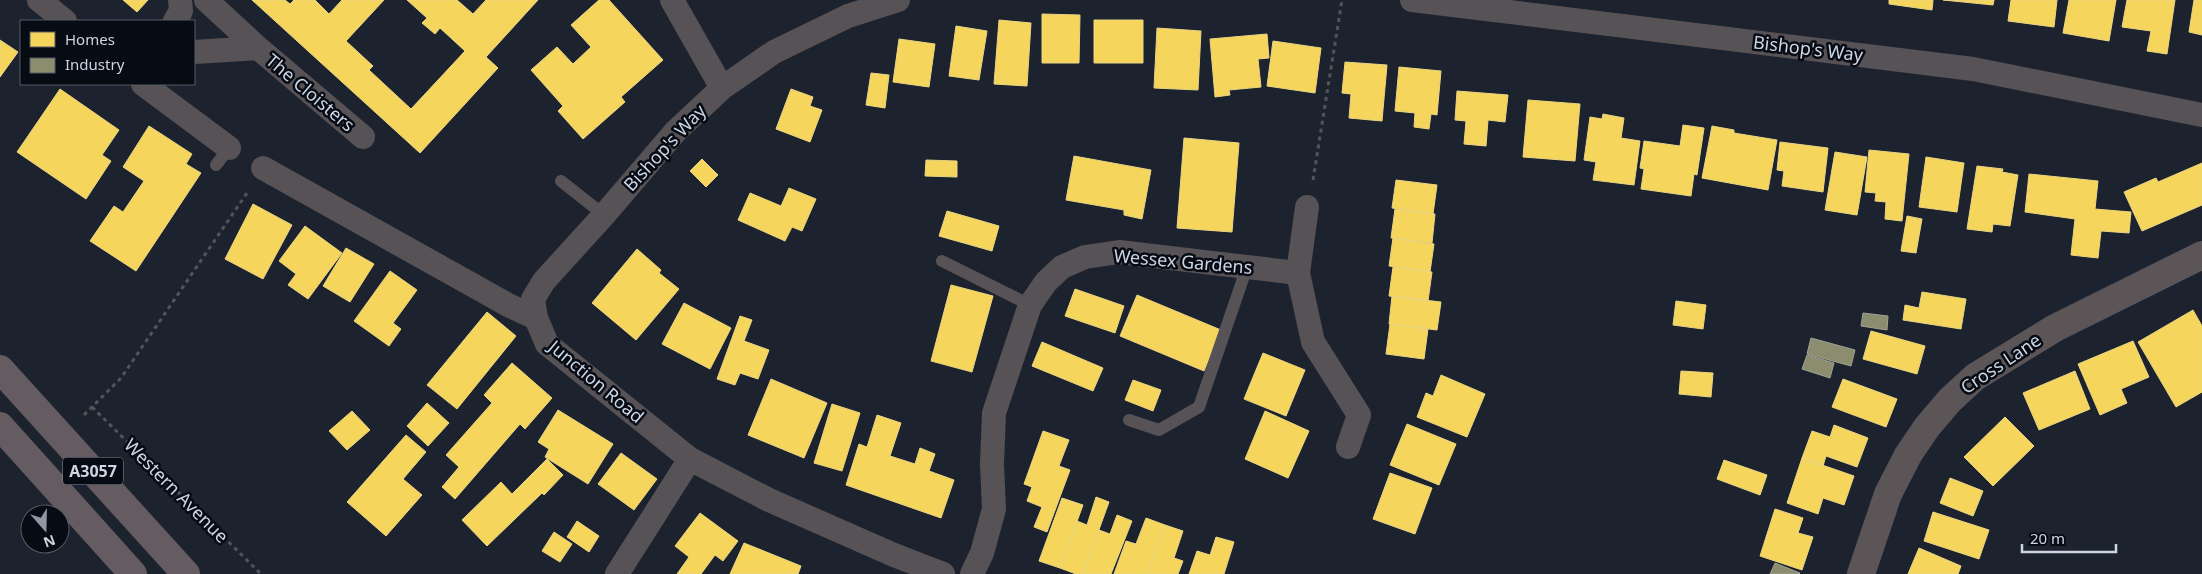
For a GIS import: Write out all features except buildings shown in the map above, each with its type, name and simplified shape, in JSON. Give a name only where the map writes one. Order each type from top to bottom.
[{"type":"main road","name":"A3057","points":[[0,369],[186,574]]},
{"type":"main road","name":"A3057","points":[[0,426],[133,574]]},
{"type":"street","points":[[40,0],[64,20]]},
{"type":"street","points":[[176,20],[180,11],[180,0]]},
{"type":"street","name":"The Cloisters","points":[[206,0],[258,48],[363,137]]},
{"type":"street","points":[[672,0],[722,88]]},
{"type":"street","name":"Bishop's Way","points":[[536,318],[533,299],[544,281],[675,132],[722,88],[774,52],[848,16],[898,0]]},
{"type":"street","name":"Bishop's Way","points":[[1412,0],[1973,70],[2202,114]]},
{"type":"street","name":"The Cloisters","points":[[195,52],[258,48]]},
{"type":"street","points":[[143,85],[223,157]]},
{"type":"street","points":[[258,176],[536,318]]},
{"type":"street","points":[[1307,208],[1298,273],[1313,342],[1359,415],[1348,447]]},
{"type":"street","name":"Wessex Gardens","points":[[972,574],[982,553],[994,509],[992,464],[994,413],[1030,304],[1046,282],[1062,267],[1084,257],[1119,252],[1298,273]]},
{"type":"street","name":"Cross Lane","points":[[1861,574],[1888,494],[1927,427],[1950,400],[1975,377],[2055,328],[2202,255]]},
{"type":"street","name":"Junction Road","points":[[536,318],[547,344],[690,459],[769,500],[894,555],[943,574]]},
{"type":"street","points":[[617,574],[690,459]]},
{"type":"lane","points":[[561,181],[604,215]]},
{"type":"lane","points":[[942,261],[1030,304]]},
{"type":"lane","points":[[1128,420],[1159,430],[1199,407],[1247,267]]},
{"type":"path","points":[[1307,208],[1342,0]]},
{"type":"path","points":[[84,415],[121,378],[258,176]]},
{"type":"path","name":"Western Avenue","points":[[92,407],[260,574]]}]
